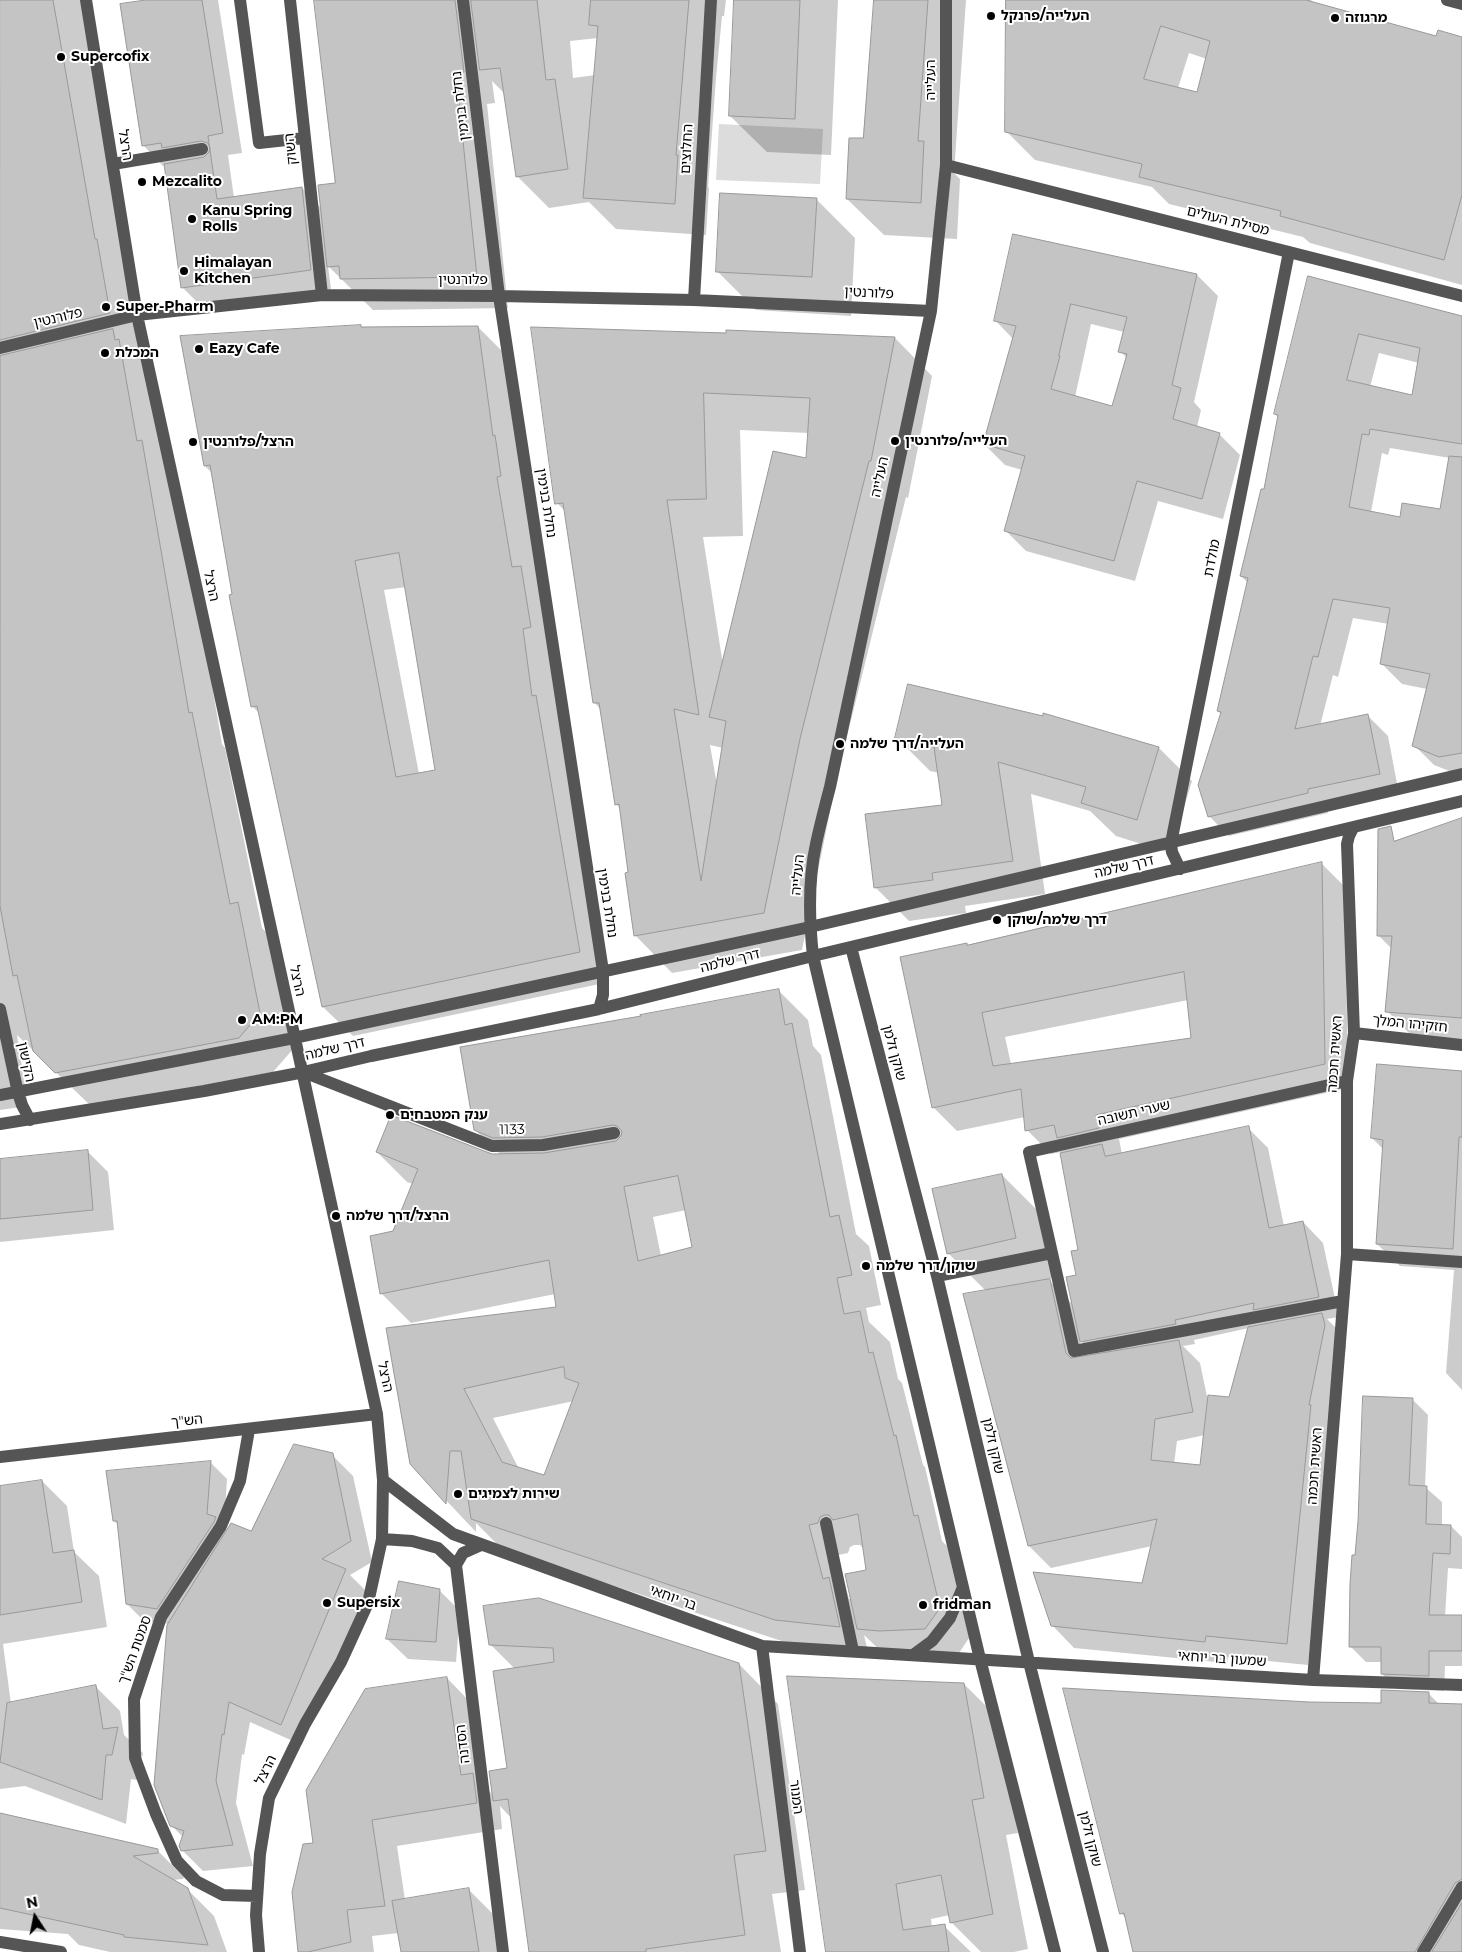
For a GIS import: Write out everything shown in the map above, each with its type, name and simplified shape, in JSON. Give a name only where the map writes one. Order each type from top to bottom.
[{"type":"street","name":"הרצל","points":[[86,0],[137,315],[377,1414],[383,1480],[382,1539],[368,1603],[341,1662],[305,1724],[269,1798],[260,1854],[256,1915],[259,1952]]},
{"type":"street","points":[[240,0],[259,143],[305,138]]},
{"type":"street","name":"השוק","points":[[290,0],[322,295]]},
{"type":"street","name":"נחלת בנימין","points":[[463,0],[499,296],[603,971],[603,995],[599,1009]]},
{"type":"street","name":"החלוצים","points":[[694,300],[711,0]]},
{"type":"street","name":"העלייה","points":[[813,956],[810,928],[811,885],[815,846],[832,778],[931,310],[946,166],[946,0]]},
{"type":"street","points":[[1447,0],[1462,4]]},
{"type":"street","points":[[113,164],[202,149]]},
{"type":"street","name":"מסילת העולים","points":[[946,166],[1462,296]]},
{"type":"street","name":"מולדת","points":[[1180,869],[1174,857],[1171,843],[1289,252]]},
{"type":"street","name":"פלורנטין","points":[[0,348],[137,315],[322,295],[694,300],[931,310]]},
{"type":"street","name":"דרך שלמה","points":[[0,1095],[294,1038],[810,928],[1462,774]]},
{"type":"street","name":"דרך שלמה","points":[[0,1124],[204,1091],[303,1072],[599,1009],[813,956],[1353,828],[1462,800]]},
{"type":"street","name":"ראשית חכמה","points":[[1314,1680],[1347,1254],[1347,1080],[1354,1034],[1347,844],[1348,836],[1353,828]]},
{"type":"street","name":"שוקן זלמן","points":[[851,947],[937,1276],[1029,1662],[1103,1952]]},
{"type":"street","points":[[813,956],[980,1658],[1055,1952]]},
{"type":"street","name":"הקישון","points":[[0,1009],[18,1093],[30,1120]]},
{"type":"street","name":"חזקיהו המלך","points":[[1354,1034],[1462,1045]]},
{"type":"street","name":"1133","points":[[303,1072],[492,1146],[543,1144],[614,1133]]},
{"type":"street","name":"שערי תשובה","points":[[1343,1301],[1074,1351],[1029,1152],[1347,1080]]},
{"type":"street","points":[[937,1276],[1052,1254]]},
{"type":"street","points":[[1347,1254],[1462,1262]]},
{"type":"street","name":"הש\"ך","points":[[0,1457],[377,1414]]},
{"type":"street","name":"סמטת הש\"ך","points":[[249,1430],[240,1480],[221,1526],[161,1617],[134,1698],[135,1758],[156,1814],[178,1861],[196,1881],[223,1895],[258,1896]]},
{"type":"street","name":"בר יוחאי","points":[[383,1480],[453,1534],[762,1646],[980,1658]]},
{"type":"street","points":[[826,1523],[853,1651]]},
{"type":"street","points":[[382,1539],[412,1541],[438,1548],[456,1565],[463,1553],[481,1545]]},
{"type":"street","name":"הסדנה","points":[[456,1565],[502,1952]]},
{"type":"street","points":[[912,1654],[932,1641],[950,1618],[963,1586]]},
{"type":"street","name":"המנור","points":[[762,1646],[800,1952]]},
{"type":"street","name":"שמעון בר יוחאי","points":[[980,1658],[1314,1680],[1462,1685]]},
{"type":"street","points":[[1423,1952],[1462,1887]]},
{"type":"street","points":[[0,1942],[61,1952]]},
{"type":"shaded area","points":[[719,124],[823,129],[820,184],[716,180]]},
{"type":"building","points":[[0,0],[53,0],[110,313],[0,340]]},
{"type":"building","points":[[146,0],[202,0],[223,133],[208,136],[210,147],[208,143],[201,141],[162,148],[161,143],[142,146],[120,4]]},
{"type":"building","points":[[314,0],[455,0],[464,72],[456,73],[477,277],[340,279],[339,266],[327,267],[318,185],[335,183]]},
{"type":"building","points":[[471,0],[537,0],[546,80],[555,79],[568,169],[516,177],[500,68],[480,70]]},
{"type":"building","points":[[591,0],[689,0],[676,155],[678,155],[675,204],[583,198],[598,26],[589,25]]},
{"type":"building","points":[[734,0],[800,0],[795,119],[729,116]]},
{"type":"building","points":[[874,0],[928,0],[918,141],[924,141],[921,203],[846,199],[849,138],[863,138]]},
{"type":"building","points":[[1006,0],[1306,0],[1436,36],[1438,30],[1462,37],[1462,195],[1444,260],[1280,216],[1281,211],[1139,177],[1142,164],[1005,132]],"holes":[[[1161,26],[1210,41],[1197,92],[1144,79]]]},
{"type":"building","points":[[210,149],[217,199],[302,187],[311,270],[181,288],[164,164],[204,157]]},
{"type":"building","points":[[720,193],[817,198],[812,277],[716,272]]},
{"type":"building","points":[[1013,234],[1197,274],[1172,385],[1181,388],[1173,419],[1220,433],[1202,499],[1137,481],[1114,561],[1004,531],[1025,456],[983,444],[1016,326],[994,321]],"holes":[[[1071,304],[1127,317],[1118,352],[1127,354],[1112,406],[1051,389]]]},
{"type":"building","points":[[1308,276],[1462,316],[1462,444],[1370,429],[1369,435],[1362,434],[1349,507],[1400,517],[1402,503],[1440,509],[1449,456],[1462,457],[1462,753],[1439,757],[1412,746],[1430,674],[1380,664],[1390,608],[1333,599],[1318,657],[1313,656],[1295,729],[1368,714],[1380,774],[1308,789],[1308,793],[1208,817],[1198,785],[1221,712],[1217,711],[1248,578],[1240,576],[1261,489],[1264,489],[1278,415],[1274,414]],"holes":[[[1359,334],[1420,348],[1412,395],[1347,380]]]},
{"type":"building","points":[[361,325],[361,327],[478,326],[493,436],[495,435],[501,476],[497,477],[512,567],[521,566],[531,627],[523,629],[532,696],[536,695],[580,952],[322,1007],[257,706],[251,707],[229,595],[232,594],[210,465],[204,466],[180,336]],"holes":[[[399,553],[435,770],[396,777],[355,561]]]},
{"type":"building","points":[[531,327],[726,333],[726,330],[895,337],[871,461],[869,461],[800,739],[764,913],[634,936],[625,873],[628,872],[619,804],[615,805],[599,703],[593,703],[563,503],[555,504]],"holes":[[[704,393],[810,398],[806,458],[773,451],[709,717],[726,721],[701,881],[674,709],[699,715],[667,500],[706,499]]]},
{"type":"building","points":[[113,329],[115,340],[119,339],[137,441],[142,440],[189,713],[192,712],[230,904],[238,902],[260,1013],[239,1038],[55,1073],[33,1051],[17,975],[13,976],[0,906],[0,356]]},
{"type":"building","points":[[908,684],[1043,716],[1043,713],[1159,747],[1137,820],[1081,803],[1086,787],[998,762],[1013,861],[932,873],[933,880],[874,888],[865,814],[942,805],[934,747],[895,738]]},
{"type":"building","points":[[1462,818],[1462,1018],[1385,1012],[1392,936],[1377,936],[1378,829],[1391,826],[1394,841]]},
{"type":"building","points":[[1322,862],[1325,1064],[1096,1115],[1099,1128],[1057,1138],[1054,1125],[1025,1131],[1021,1089],[932,1108],[900,957],[967,943],[967,945]],"holes":[[[1184,972],[1191,1038],[993,1066],[982,1013]]]},
{"type":"building","points":[[779,989],[785,1025],[792,1023],[830,1217],[839,1215],[852,1275],[837,1278],[844,1314],[860,1311],[869,1353],[873,1352],[894,1436],[896,1435],[914,1516],[918,1515],[940,1608],[925,1629],[879,1631],[857,1629],[845,1574],[866,1570],[858,1514],[833,1520],[829,1515],[824,1515],[820,1517],[818,1523],[809,1525],[823,1579],[829,1577],[840,1627],[775,1620],[471,1519],[461,1451],[450,1451],[446,1504],[410,1464],[386,1328],[556,1307],[549,1260],[380,1294],[370,1236],[393,1231],[418,1169],[376,1152],[391,1115],[492,1154],[544,1153],[616,1141],[621,1136],[622,1131],[613,1125],[542,1137],[493,1138],[474,1130],[460,1047]],"holes":[[[678,1176],[692,1247],[638,1261],[624,1187]],[[564,1367],[565,1378],[579,1383],[544,1475],[502,1462],[464,1389]]]},
{"type":"building","points":[[1377,1064],[1462,1071],[1462,1137],[1459,1137],[1453,1249],[1376,1244],[1383,1140],[1371,1138]]},
{"type":"building","points":[[1249,1126],[1269,1228],[1303,1221],[1319,1297],[1253,1310],[1254,1303],[1175,1320],[1176,1324],[1080,1342],[1066,1277],[1076,1275],[1071,1251],[1078,1250],[1060,1153],[1102,1144],[1105,1156]]},
{"type":"building","points":[[88,1150],[93,1210],[0,1219],[0,1159]]},
{"type":"building","points":[[1002,1174],[1016,1238],[947,1254],[932,1189]]},
{"type":"building","points":[[1050,1279],[1066,1353],[1071,1358],[1179,1340],[1193,1412],[1155,1419],[1151,1460],[1200,1465],[1208,1395],[1229,1397],[1248,1327],[1322,1313],[1325,1325],[1309,1405],[1311,1405],[1287,1644],[1206,1636],[1205,1642],[1051,1626],[1033,1572],[1142,1583],[1157,1519],[1028,1546],[963,1294]]},
{"type":"building","points":[[1363,1396],[1413,1398],[1409,1485],[1427,1486],[1426,1524],[1451,1525],[1450,1554],[1433,1553],[1429,1615],[1462,1615],[1462,1651],[1429,1651],[1429,1676],[1381,1674],[1381,1647],[1349,1647],[1350,1584],[1352,1555],[1355,1555],[1358,1521]]},
{"type":"building","points":[[294,1444],[333,1453],[351,1541],[322,1559],[346,1569],[281,1725],[229,1702],[224,1735],[222,1734],[216,1781],[233,1845],[181,1851],[179,1846],[184,1831],[170,1826],[154,1785],[167,1625],[231,1523],[251,1531]]},
{"type":"building","points":[[211,1461],[207,1514],[216,1517],[214,1522],[157,1609],[126,1604],[117,1521],[113,1521],[106,1471]]},
{"type":"building","points":[[42,1480],[53,1553],[74,1550],[82,1602],[0,1615],[0,1486]]},
{"type":"building","points":[[399,1581],[440,1589],[436,1642],[386,1639]]},
{"type":"building","points":[[539,1598],[739,1663],[766,1851],[734,1855],[745,1935],[646,1949],[646,1952],[529,1952],[508,1799],[493,1801],[489,1771],[507,1768],[493,1671],[554,1662],[553,1648],[489,1645],[483,1606]]},
{"type":"building","points":[[787,1676],[964,1683],[984,1798],[972,1800],[993,1914],[950,1923],[941,1875],[896,1884],[903,1930],[945,1924],[949,1952],[826,1952]]},
{"type":"building","points":[[447,1677],[461,1775],[473,1773],[477,1803],[372,1820],[385,1906],[347,1910],[351,1942],[308,1952],[298,1952],[292,1892],[303,1844],[313,1843],[306,1790],[365,1689]]},
{"type":"building","points":[[96,1685],[103,1729],[118,1727],[112,1755],[106,1755],[102,1800],[0,1762],[7,1703]]},
{"type":"building","points":[[1063,1688],[1309,1702],[1381,1703],[1381,1690],[1429,1692],[1429,1703],[1462,1704],[1462,1879],[1455,1883],[1415,1952],[1133,1952],[1124,1913],[1120,1914]]},
{"type":"building","points":[[0,1813],[158,1849],[158,1853],[133,1856],[188,1888],[208,1945],[124,1937],[124,1935],[0,1908]]},
{"type":"building","points":[[469,1888],[479,1952],[401,1952],[392,1901]]},
{"type":"building","points":[[1462,1903],[1462,1952],[1432,1952]]},
{"type":"place","name":"העלייה/פרנקל","points":[[991,16]]},
{"type":"place","name":"מרגוזה","points":[[1335,18]]},
{"type":"place","name":"Supercofix","points":[[61,57]]},
{"type":"place","name":"Mezcalito","points":[[142,182]]},
{"type":"place","name":"Kanu Spring Rolls","points":[[192,219]]},
{"type":"place","name":"Himalayan Kitchen","points":[[184,271]]},
{"type":"place","name":"Super-Pharm","points":[[106,307]]},
{"type":"place","name":"Eazy Cafe","points":[[199,349]]},
{"type":"place","name":"המכלת","points":[[105,353]]},
{"type":"place","name":"העלייה/פלורנטין","points":[[895,441]]},
{"type":"place","name":"הרצל/פלורנטין","points":[[193,442]]},
{"type":"place","name":"העלייה/דרך שלמה","points":[[840,744]]},
{"type":"place","name":"דרך שלמה/שוקן","points":[[997,920]]},
{"type":"place","name":"AM:PM","points":[[242,1020]]},
{"type":"place","name":"ענק המטבחים","points":[[390,1115]]},
{"type":"place","name":"הרצל/דרך שלמה","points":[[336,1216]]},
{"type":"place","name":"שוקן/דרך שלמה","points":[[866,1266]]},
{"type":"place","name":"שירות לצמיגים","points":[[458,1494]]},
{"type":"place","name":"Supersix","points":[[327,1603]]},
{"type":"place","name":"fridman","points":[[923,1605]]}]
